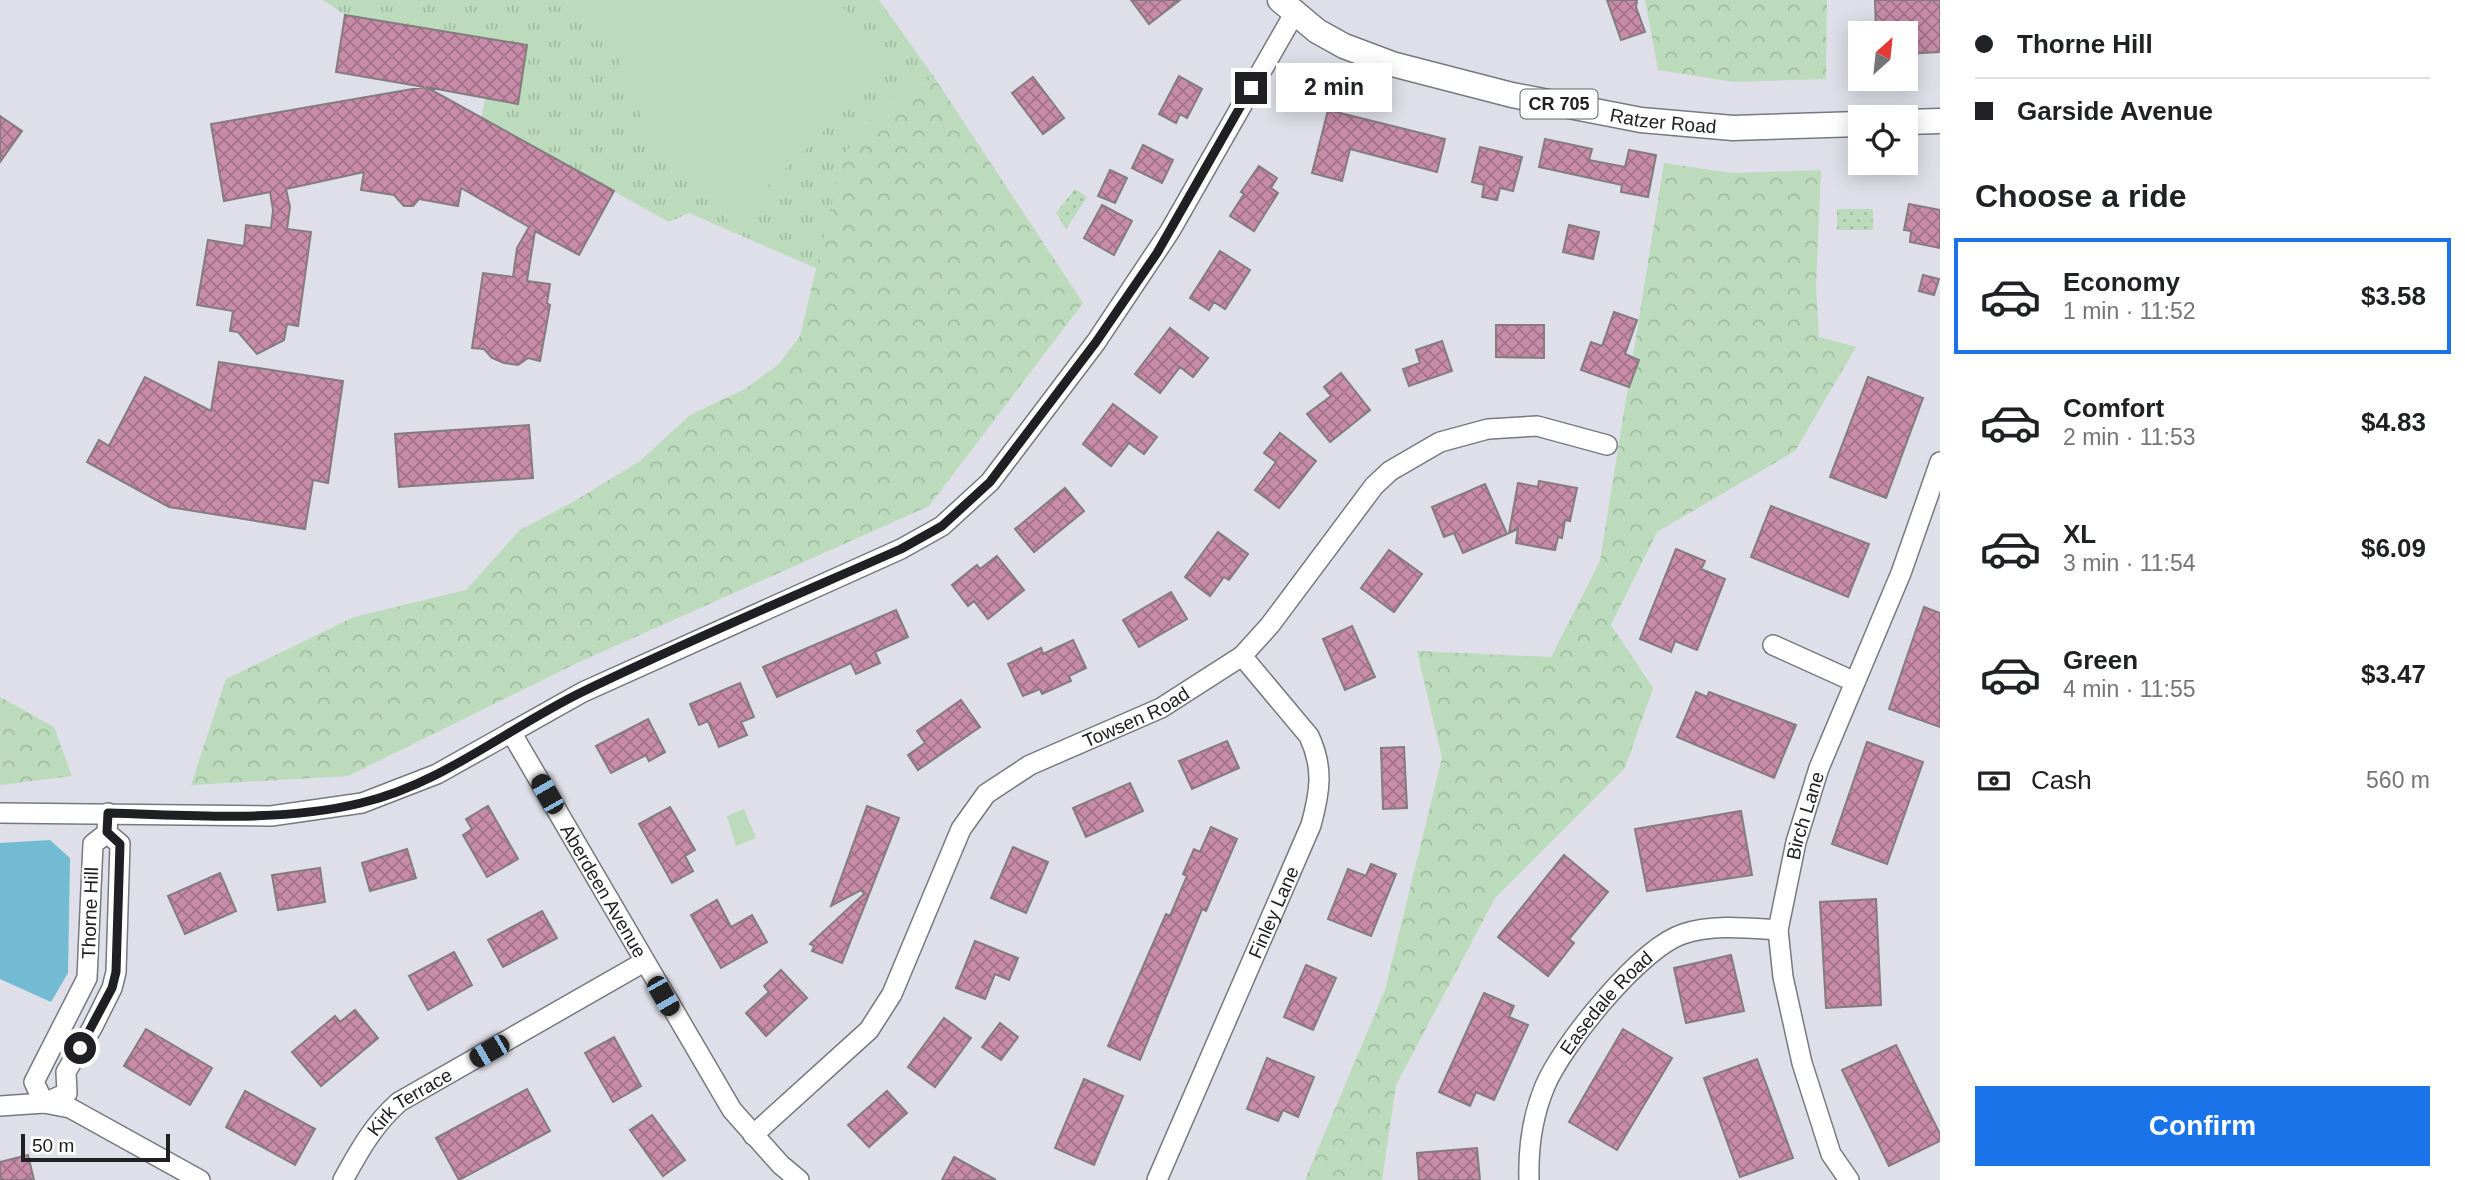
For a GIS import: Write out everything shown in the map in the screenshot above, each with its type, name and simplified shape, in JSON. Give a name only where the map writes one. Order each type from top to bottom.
[{"type":"main road","name":"Ratzer Road","points":[[1287,7],[1344,46],[1392,64],[1511,95],[1615,115],[1733,128],[1848,124]]},
{"type":"main road","points":[[1918,122],[1940,121]]},
{"type":"street","points":[[0,813],[107,823],[271,817],[362,803],[437,774],[583,692],[901,549],[942,526],[990,482],[1144,274],[1287,7]]},
{"type":"street","name":"Towsen Road","points":[[752,1135],[869,1030],[882,1012],[961,829],[986,794],[1030,765],[1161,708],[1241,656],[1270,625],[1374,486],[1390,471],[1415,455],[1464,434],[1513,426],[1562,431],[1607,445]]},
{"type":"street","name":"Birch Lane","points":[[1849,1180],[1831,1154],[1802,1063],[1783,977],[1778,930],[1796,842],[1815,780],[1901,573],[1940,462]]},
{"type":"street","points":[[1773,645],[1855,682]]},
{"type":"street","name":"Finley Lane","points":[[1157,1180],[1311,825],[1321,789],[1316,750],[1309,736],[1241,656]]},
{"type":"street","name":"Aberdeen Avenue","points":[[511,732],[725,1099],[752,1135],[799,1180]]},
{"type":"street","name":"Thorne Hill","points":[[107,823],[120,844],[116,972],[102,1008],[66,1072],[67,1093],[44,1103],[34,1082],[87,978],[93,844],[107,823]]},
{"type":"street","name":"Easedale Road","points":[[1529,1180],[1528,1141],[1545,1085],[1577,1033],[1649,952],[1683,934],[1736,927],[1778,930]]},
{"type":"street","name":"Kirk Terrace","points":[[343,1180],[369,1135],[399,1102],[644,962]]},
{"type":"street","points":[[0,1106],[44,1103],[78,1113],[200,1180]]},
{"type":"green space","points":[[323,0],[879,0],[934,77],[876,114],[843,156],[818,269],[689,213],[669,222],[502,129],[480,125],[485,98],[518,103],[345,15]]},
{"type":"green space","points":[[561,0],[836,0],[894,63],[730,223],[650,138],[620,65],[623,45]]},
{"type":"green space","points":[[1645,0],[1827,0],[1826,79],[1734,82],[1658,70]]},
{"type":"green space","points":[[934,77],[1083,303],[929,506],[579,662],[348,776],[191,785],[226,679],[354,617],[466,590],[520,530],[573,502],[640,461],[690,415],[745,389],[779,364],[800,336],[843,156],[876,114]]},
{"type":"green space","points":[[1664,163],[1732,173],[1821,170],[1816,285],[1819,337],[1856,347],[1795,451],[1657,532],[1611,625],[1653,688],[1625,768],[1495,898],[1396,1085],[1382,1180],[1305,1180],[1385,990],[1442,758],[1417,651],[1551,657],[1600,561]]},
{"type":"green space","points":[[1075,189],[1087,197],[1066,229],[1056,213]]},
{"type":"green space","points":[[1837,209],[1873,209],[1873,230],[1837,230]]},
{"type":"green space","points":[[0,697],[54,727],[72,776],[0,785]]},
{"type":"green space","points":[[744,809],[756,838],[736,846],[727,816]]},
{"type":"water","points":[[50,840],[70,858],[68,973],[51,1002],[0,979],[0,843]]},
{"type":"building","points":[[1131,0],[1180,0],[1149,24]]},
{"type":"building","points":[[1607,0],[1637,0],[1636,7],[1645,32],[1621,40]]},
{"type":"building","points":[[1875,0],[1940,0],[1940,52],[1918,53],[1918,21],[1876,21]]},
{"type":"building","points":[[345,15],[527,45],[518,104],[426,87],[614,191],[579,255],[535,231],[527,281],[550,284],[547,303],[550,305],[540,361],[528,358],[518,365],[504,363],[492,358],[484,349],[472,348],[483,273],[513,277],[517,248],[529,227],[461,188],[458,206],[419,199],[413,206],[404,206],[394,195],[361,190],[364,172],[286,189],[290,207],[287,229],[311,232],[298,326],[287,324],[284,340],[257,354],[238,332],[230,331],[233,311],[197,305],[208,240],[244,246],[246,225],[271,228],[273,210],[270,192],[224,201],[211,124],[424,87],[336,72]]},
{"type":"building","points":[[1179,76],[1202,89],[1187,118],[1180,114],[1176,123],[1159,114]]},
{"type":"building","points":[[1033,77],[1064,118],[1043,134],[1012,93]]},
{"type":"building","points":[[1328,110],[1445,139],[1437,172],[1350,149],[1342,181],[1312,173]]},
{"type":"building","points":[[0,116],[22,131],[0,162]]},
{"type":"building","points":[[1545,139],[1592,149],[1589,160],[1625,167],[1629,150],[1656,155],[1648,197],[1621,192],[1622,185],[1539,167]]},
{"type":"building","points":[[1143,145],[1173,160],[1162,183],[1132,168]]},
{"type":"building","points":[[1480,147],[1522,157],[1513,191],[1500,188],[1497,200],[1482,197],[1484,185],[1472,182]]},
{"type":"building","points":[[1259,166],[1277,178],[1271,188],[1278,193],[1254,231],[1230,216],[1244,194],[1241,192]]},
{"type":"building","points":[[1110,170],[1127,178],[1115,203],[1098,196]]},
{"type":"building","points":[[1909,204],[1940,210],[1940,248],[1910,242],[1911,231],[1904,230]]},
{"type":"building","points":[[1102,205],[1132,221],[1114,255],[1084,238]]},
{"type":"building","points":[[1569,225],[1599,232],[1593,259],[1563,252]]},
{"type":"building","points":[[1220,251],[1250,270],[1225,309],[1214,302],[1209,310],[1190,298]]},
{"type":"building","points":[[1923,275],[1939,279],[1934,295],[1919,291]]},
{"type":"building","points":[[1614,312],[1637,320],[1625,354],[1639,360],[1629,387],[1581,370],[1591,342],[1602,346]]},
{"type":"building","points":[[1496,325],[1544,325],[1544,358],[1496,357]]},
{"type":"building","points":[[1170,328],[1208,358],[1193,377],[1180,367],[1160,393],[1135,374]]},
{"type":"building","points":[[1442,341],[1452,371],[1409,386],[1403,369],[1420,363],[1416,350]]},
{"type":"building","points":[[219,362],[343,381],[328,483],[313,480],[305,529],[169,507],[87,462],[99,440],[109,446],[145,377],[211,411]]},
{"type":"building","points":[[1341,373],[1370,410],[1330,442],[1307,414],[1331,396],[1324,387]]},
{"type":"building","points":[[1868,377],[1923,398],[1886,498],[1830,477]]},
{"type":"building","points":[[1113,404],[1157,437],[1144,454],[1129,443],[1111,466],[1083,444]]},
{"type":"building","points":[[529,425],[533,478],[399,487],[395,434]]},
{"type":"building","points":[[1280,433],[1316,461],[1279,508],[1255,490],[1276,462],[1264,453]]},
{"type":"building","points":[[1539,481],[1577,488],[1570,521],[1565,520],[1562,538],[1558,537],[1555,550],[1516,543],[1518,529],[1509,533],[1518,483],[1538,487]]},
{"type":"building","points":[[1485,484],[1507,534],[1463,553],[1454,533],[1444,537],[1432,507]]},
{"type":"building","points":[[1065,488],[1084,511],[1034,552],[1015,529]]},
{"type":"building","points":[[1771,506],[1869,544],[1848,597],[1751,557]]},
{"type":"building","points":[[1218,532],[1248,554],[1229,580],[1224,577],[1210,596],[1185,577]]},
{"type":"building","points":[[1676,549],[1705,561],[1701,569],[1725,579],[1697,650],[1675,641],[1671,652],[1640,639]]},
{"type":"building","points":[[1389,550],[1422,574],[1394,612],[1361,588]]},
{"type":"building","points":[[997,556],[1024,590],[988,619],[974,601],[968,606],[952,585],[977,565],[980,569]]},
{"type":"building","points":[[1171,592],[1187,619],[1139,647],[1123,620]]},
{"type":"building","points":[[1924,607],[1940,613],[1940,727],[1889,709]]},
{"type":"building","points":[[896,610],[908,637],[875,652],[880,663],[856,674],[851,663],[777,697],[763,667]]},
{"type":"building","points":[[1352,626],[1375,677],[1345,690],[1323,639]]},
{"type":"building","points":[[1073,640],[1086,668],[1069,676],[1071,681],[1042,694],[1040,689],[1023,696],[1008,664],[1041,648],[1043,654]]},
{"type":"building","points":[[740,683],[754,717],[741,722],[747,735],[719,747],[708,721],[699,725],[690,704]]},
{"type":"building","points":[[1696,692],[1707,697],[1709,692],[1796,725],[1774,778],[1677,737]]},
{"type":"building","points":[[961,700],[980,727],[918,770],[908,755],[925,743],[917,731]]},
{"type":"building","points":[[648,719],[665,752],[649,761],[646,755],[611,773],[596,746]]},
{"type":"building","points":[[1227,741],[1239,768],[1192,789],[1179,761]]},
{"type":"building","points":[[1867,742],[1923,762],[1887,864],[1832,844]]},
{"type":"building","points":[[1404,747],[1407,808],[1383,809],[1381,748]]},
{"type":"building","points":[[1130,783],[1143,811],[1086,837],[1073,808]]},
{"type":"building","points":[[488,806],[518,859],[487,877],[463,835],[472,829],[466,819]]},
{"type":"building","points":[[867,806],[899,818],[842,963],[812,951],[814,946],[810,944],[864,894],[861,890],[831,906]]},
{"type":"building","points":[[670,807],[695,850],[685,856],[693,871],[672,883],[639,824]]},
{"type":"building","points":[[1741,811],[1752,875],[1647,891],[1635,829]]},
{"type":"building","points":[[1211,827],[1237,839],[1206,911],[1202,909],[1140,1060],[1108,1046],[1166,914],[1170,916],[1187,876],[1183,874],[1194,849],[1200,852]]},
{"type":"building","points":[[1013,847],[1048,862],[1026,913],[991,898]]},
{"type":"building","points":[[407,849],[416,878],[370,891],[362,863]]},
{"type":"building","points":[[1564,855],[1608,892],[1569,939],[1574,943],[1548,976],[1498,937]]},
{"type":"building","points":[[1371,864],[1396,874],[1371,936],[1328,919],[1348,869],[1366,876]]},
{"type":"building","points":[[320,868],[325,902],[278,910],[272,875]]},
{"type":"building","points":[[220,873],[236,911],[185,934],[168,896]]},
{"type":"building","points":[[1876,899],[1881,1005],[1826,1008],[1820,902]]},
{"type":"building","points":[[717,900],[731,927],[752,915],[767,942],[721,968],[691,915]]},
{"type":"building","points":[[542,911],[557,938],[503,967],[488,940]]},
{"type":"building","points":[[975,941],[1018,958],[1009,980],[995,974],[985,999],[956,988]]},
{"type":"building","points":[[454,952],[472,985],[428,1010],[409,976]]},
{"type":"building","points":[[1731,955],[1744,1011],[1686,1023],[1674,968]]},
{"type":"building","points":[[1306,965],[1336,978],[1313,1030],[1284,1017]]},
{"type":"building","points":[[781,970],[807,998],[766,1036],[746,1013],[769,992],[764,986]]},
{"type":"building","points":[[1484,993],[1514,1006],[1509,1017],[1528,1025],[1494,1100],[1476,1092],[1470,1106],[1439,1092]]},
{"type":"building","points":[[355,1010],[378,1038],[321,1086],[292,1052],[335,1016],[340,1022]]},
{"type":"building","points":[[944,1018],[971,1038],[935,1087],[908,1067]]},
{"type":"building","points":[[1000,1023],[1018,1037],[1001,1060],[982,1047]]},
{"type":"building","points":[[146,1029],[212,1068],[190,1105],[124,1066]]},
{"type":"building","points":[[1623,1029],[1672,1058],[1617,1150],[1569,1122]]},
{"type":"building","points":[[614,1037],[641,1086],[613,1102],[585,1053]]},
{"type":"building","points":[[1896,1045],[1940,1134],[1940,1141],[1889,1166],[1842,1070]]},
{"type":"building","points":[[1267,1058],[1314,1077],[1298,1117],[1283,1110],[1278,1121],[1247,1109]]},
{"type":"building","points":[[1757,1059],[1793,1158],[1740,1177],[1704,1078]]},
{"type":"building","points":[[1084,1079],[1123,1096],[1094,1165],[1055,1148]]},
{"type":"building","points":[[527,1089],[550,1131],[459,1180],[436,1138]]},
{"type":"building","points":[[245,1091],[315,1129],[295,1165],[226,1127]]},
{"type":"building","points":[[887,1091],[907,1113],[869,1147],[848,1125]]},
{"type":"building","points":[[652,1115],[685,1160],[663,1176],[630,1130]]},
{"type":"building","points":[[1477,1148],[1480,1180],[1419,1180],[1417,1153]]},
{"type":"building","points":[[28,1155],[34,1180],[0,1180],[0,1162]]},
{"type":"building","points":[[954,1157],[996,1180],[942,1180]]},
{"type":"route","points":[[80,1048],[112,988],[116,972],[120,844],[107,832],[108,813],[271,817],[362,803],[397,792],[437,774],[546,710],[901,549],[942,526],[990,482],[1144,274],[1251,88]]}]
